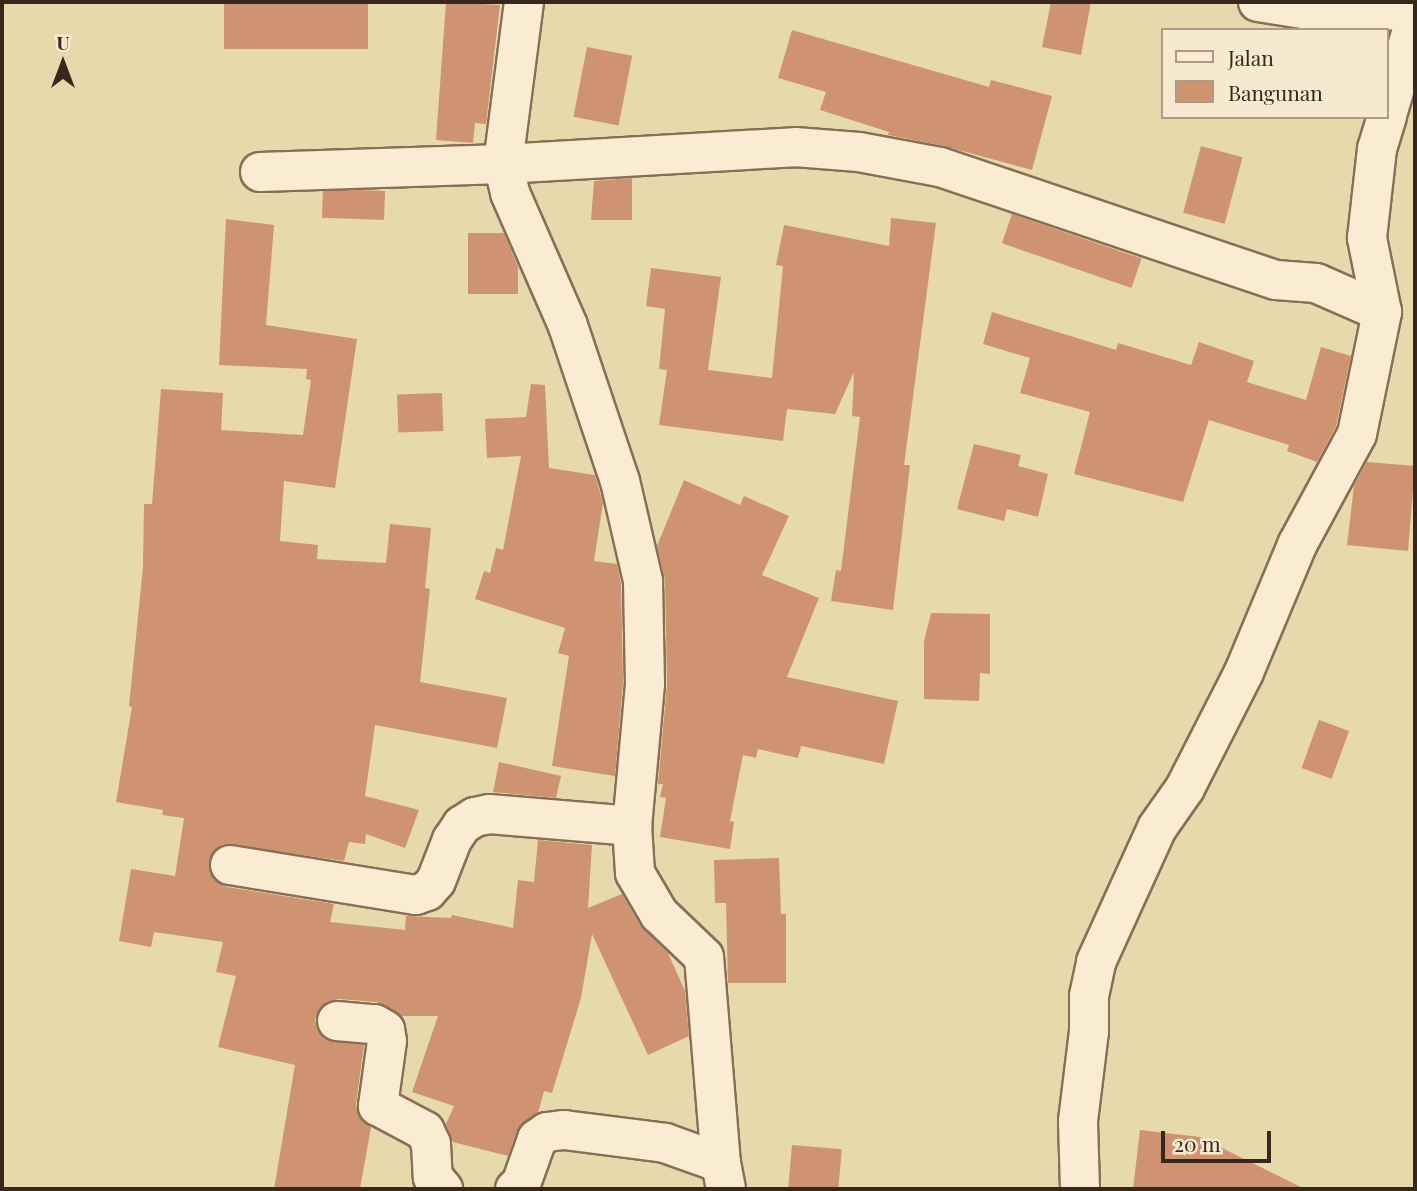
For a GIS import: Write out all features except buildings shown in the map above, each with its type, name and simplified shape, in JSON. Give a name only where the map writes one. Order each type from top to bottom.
[{"type":"street","points":[[524,2],[502,164],[510,193],[568,326],[620,481],[643,581],[645,684],[632,826],[635,873],[659,914],[704,957],[724,1176]]},
{"type":"street","points":[[1258,2],[1341,15],[1415,8]]},
{"type":"street","points":[[1389,109],[1415,20]]},
{"type":"street","points":[[1080,1189],[1078,1121],[1089,1031],[1089,996],[1096,962],[1157,828],[1185,788],[1244,672],[1297,545],[1357,434],[1382,312],[1367,239],[1377,149],[1386,119]]},
{"type":"street","points":[[260,172],[502,164],[795,148],[859,152],[940,167],[1276,280],[1316,283],[1382,312]]},
{"type":"street","points":[[230,865],[416,895],[427,891],[436,881],[452,840],[462,825],[475,817],[489,814],[632,826]]},
{"type":"street","points":[[337,1021],[375,1024],[385,1030],[387,1041],[378,1106],[425,1131],[431,1144],[433,1177],[443,1189]]},
{"type":"street","points":[[514,1189],[521,1184],[537,1139],[547,1132],[564,1130],[665,1143],[724,1176]]},
{"type":"shaded area","points":[[2,2],[1415,2],[1415,1189],[2,1189]]}]
